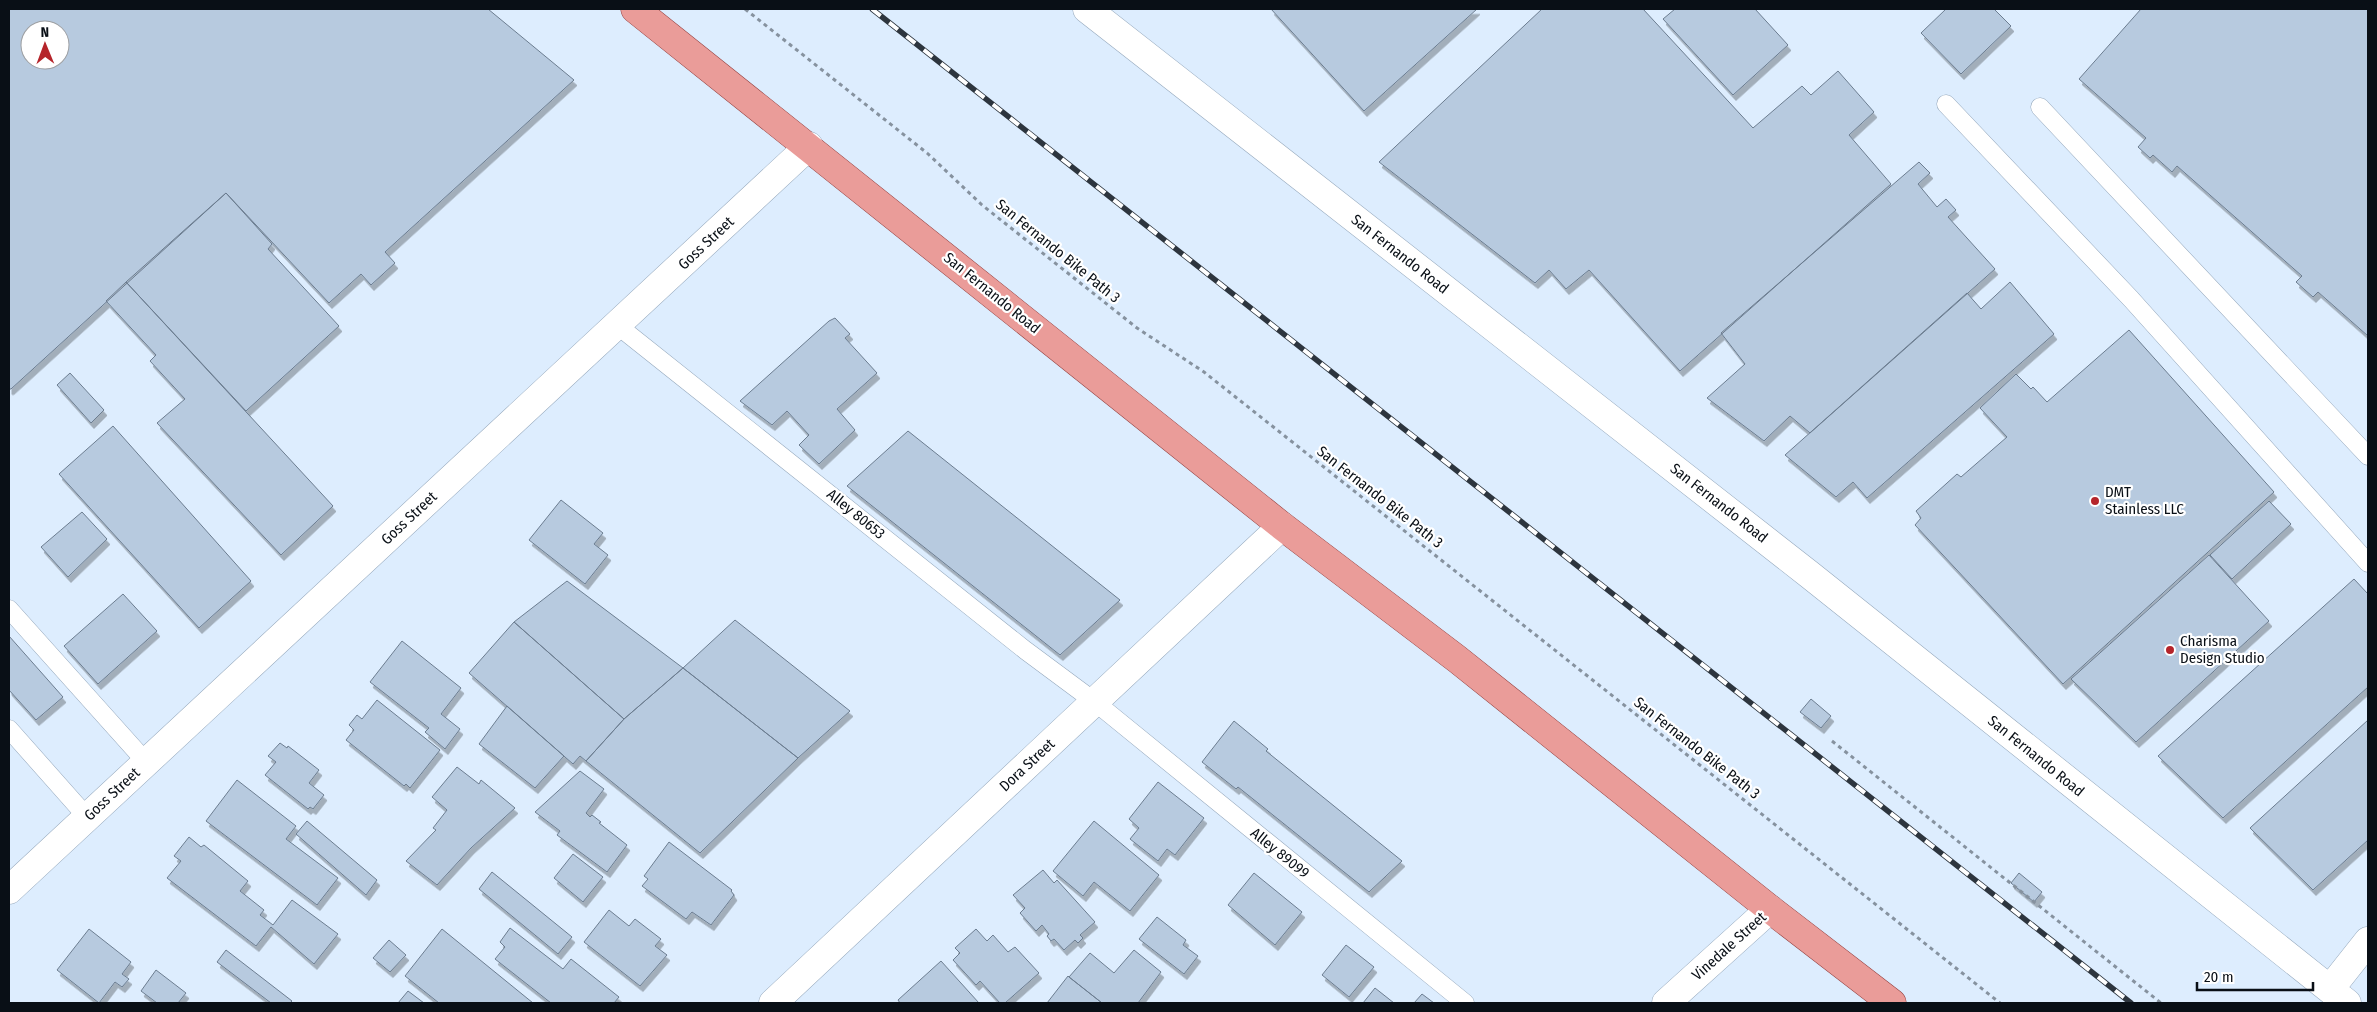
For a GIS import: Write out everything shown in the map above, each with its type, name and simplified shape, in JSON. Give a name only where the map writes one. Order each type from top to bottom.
[{"type":"main road","name":"San Fernando Road","points":[[635,9],[809,146],[1282,526],[1458,659],[1770,910],[1892,1003]]},
{"type":"street","name":"San Fernando Road","points":[[1088,9],[1802,568],[2338,996]]},
{"type":"street","name":"Goss Street","points":[[9,890],[809,146]]},
{"type":"street","name":"Dora Street","points":[[773,1003],[1282,526]]},
{"type":"street","name":"Vinedale Street","points":[[1666,1003],[1770,910]]},
{"type":"street","points":[[2338,996],[2368,941]]},
{"type":"lane","points":[[1946,104],[2131,299],[2368,563]]},
{"type":"lane","points":[[2040,107],[2368,456]]},
{"type":"lane","name":"Alley 80653","points":[[617,325],[1025,650],[1095,702]]},
{"type":"lane","points":[[9,609],[146,762]]},
{"type":"lane","name":"Alley 89099","points":[[1095,702],[1465,1003]]},
{"type":"lane","points":[[9,730],[87,817]]},
{"type":"path","name":"San Fernando Bike Path 3","points":[[745,9],[927,153],[982,205],[1137,328],[1204,372],[2000,1003]]},
{"type":"path","points":[[1832,741],[2161,1003]]},
{"type":"building","points":[[9,9],[488,9],[574,80],[385,252],[395,263],[371,285],[361,274],[329,303],[226,193],[9,389]]},
{"type":"building","points":[[1271,9],[1477,9],[1364,111]]},
{"type":"building","points":[[1542,9],[1643,9],[1753,128],[1802,86],[1811,95],[1838,71],[1874,112],[1849,135],[1891,184],[1680,371],[1589,270],[1566,289],[1549,270],[1535,283],[1379,162]]},
{"type":"building","points":[[1675,9],[1755,9],[1788,45],[1733,95],[1663,19]]},
{"type":"building","points":[[1946,9],[1994,9],[2011,26],[1961,74],[1921,33]]},
{"type":"building","points":[[2141,9],[2368,9],[2368,336],[2318,292],[2313,297],[2296,282],[2302,276],[2177,166],[2172,172],[2153,155],[2150,158],[2138,147],[2146,138],[2079,79]]},
{"type":"building","points":[[1919,162],[1930,173],[1918,184],[1937,207],[1946,199],[1956,210],[1948,217],[1995,269],[1810,433],[1790,416],[1764,441],[1707,398],[1745,364],[1721,333]]},
{"type":"building","points":[[226,193],[272,244],[268,249],[339,326],[246,411],[126,282]]},
{"type":"building","points":[[126,282],[333,506],[281,555],[157,423],[185,399],[150,361],[156,355],[106,301]]},
{"type":"building","points":[[2010,282],[2054,334],[1867,498],[1853,482],[1836,497],[1785,455],[1967,293],[1981,309]]},
{"type":"building","points":[[835,318],[850,334],[845,338],[877,373],[837,409],[855,430],[819,464],[799,445],[809,435],[787,411],[772,425],[740,401],[829,321]]},
{"type":"building","name":"DMT Stainless LLC","points":[[2129,330],[2274,492],[2063,684],[1915,525],[1921,518],[1916,511],[1957,474],[1961,477],[2007,437],[1980,408],[2016,374],[2031,389],[2033,387],[2047,402]]},
{"type":"building","points":[[70,373],[104,410],[91,423],[57,385]]},
{"type":"building","points":[[113,426],[251,581],[199,628],[59,474]]},
{"type":"building","points":[[908,431],[1120,600],[1060,655],[847,486]]},
{"type":"building","points":[[561,500],[603,533],[594,544],[608,555],[585,584],[529,540]]},
{"type":"building","points":[[2269,501],[2291,524],[2232,579],[2210,555]]},
{"type":"building","points":[[82,512],[107,539],[68,577],[41,547]]},
{"type":"building","name":"Charisma Design Studio","points":[[2209,555],[2269,621],[2136,742],[2071,679]]},
{"type":"building","points":[[2354,579],[2368,594],[2368,687],[2223,818],[2158,756]]},
{"type":"building","points":[[567,581],[683,668],[624,719],[514,622]]},
{"type":"building","points":[[123,594],[157,631],[98,684],[64,646]]},
{"type":"building","points":[[735,620],[850,711],[798,758],[683,668]]},
{"type":"building","points":[[514,622],[624,719],[586,761],[580,756],[573,764],[469,673]]},
{"type":"building","points":[[9,636],[63,697],[36,720],[9,690]]},
{"type":"building","points":[[402,641],[461,688],[441,714],[460,729],[445,749],[425,732],[429,728],[370,682]]},
{"type":"building","points":[[683,668],[798,758],[700,853],[586,761],[624,719]]},
{"type":"building","points":[[1811,699],[1831,716],[1821,728],[1800,712]]},
{"type":"building","points":[[377,700],[440,750],[410,788],[406,784],[404,786],[346,740],[354,730],[349,725],[357,715],[362,719]]},
{"type":"building","points":[[507,706],[564,756],[535,788],[479,744]]},
{"type":"building","points":[[2368,720],[2368,840],[2313,890],[2250,828]]},
{"type":"building","points":[[1234,721],[1268,749],[1266,751],[1402,861],[1369,892],[1238,787],[1236,789],[1202,762]]},
{"type":"building","points":[[280,743],[287,748],[288,746],[319,770],[309,783],[324,795],[313,809],[310,807],[308,809],[265,775],[276,762],[268,756]]},
{"type":"building","points":[[457,767],[479,784],[481,780],[515,808],[471,848],[437,885],[406,861],[436,830],[433,828],[447,810],[432,797]]},
{"type":"building","points":[[580,771],[604,789],[586,813],[601,822],[599,823],[627,845],[607,872],[557,835],[560,831],[535,812]]},
{"type":"building","points":[[237,780],[296,826],[286,839],[338,878],[317,905],[206,821]]},
{"type":"building","points":[[1158,782],[1204,818],[1175,855],[1167,849],[1158,861],[1130,839],[1139,828],[1129,819]]},
{"type":"building","points":[[307,821],[377,880],[366,895],[296,834]]},
{"type":"building","points":[[1094,821],[1159,875],[1130,911],[1094,882],[1083,896],[1053,871]]},
{"type":"building","points":[[189,837],[201,847],[204,845],[248,881],[240,891],[264,910],[260,915],[273,925],[292,900],[338,934],[314,964],[271,927],[256,946],[167,878],[181,861],[174,856]]},
{"type":"building","points":[[669,842],[732,890],[734,895],[711,925],[692,912],[686,919],[642,886],[648,879],[644,876]]},
{"type":"building","points":[[573,854],[603,877],[583,902],[554,878]]},
{"type":"building","points":[[1043,870],[1054,883],[1057,880],[1095,922],[1080,935],[1083,938],[1078,943],[1075,940],[1064,950],[1054,939],[1051,941],[1047,936],[1049,934],[1042,925],[1036,931],[1020,913],[1025,908],[1013,895]]},
{"type":"building","points":[[492,872],[572,937],[558,954],[479,889]]},
{"type":"building","points":[[1254,873],[1302,912],[1275,945],[1228,905]]},
{"type":"building","points":[[2019,873],[2042,892],[2034,902],[2011,883]]},
{"type":"building","points":[[609,910],[629,926],[635,919],[661,939],[655,946],[667,955],[640,986],[584,942]]},
{"type":"building","points":[[1157,917],[1186,940],[1183,945],[1198,956],[1184,974],[1139,939]]},
{"type":"building","points":[[510,928],[563,969],[571,959],[619,997],[614,1003],[551,1003],[495,959],[505,947],[500,942]]},
{"type":"building","points":[[89,929],[131,962],[122,974],[129,979],[122,987],[115,982],[99,1003],[57,970]]},
{"type":"building","points":[[442,929],[533,1003],[439,1003],[405,976]]},
{"type":"building","points":[[976,929],[987,941],[993,935],[1008,952],[1015,947],[1039,973],[1005,1003],[1000,1003],[980,981],[976,985],[953,960],[960,953],[955,948]]},
{"type":"building","points":[[389,940],[406,955],[390,972],[373,958]]},
{"type":"building","points":[[1346,945],[1374,967],[1349,997],[1322,975]]},
{"type":"building","points":[[226,950],[292,1001],[290,1003],[271,1003],[217,962]]},
{"type":"building","points":[[1134,950],[1161,972],[1138,1003],[1102,1003],[1069,977],[1090,953],[1114,973]]},
{"type":"building","points":[[941,961],[979,1003],[900,1003],[898,1000]]},
{"type":"building","points":[[156,970],[186,993],[178,1003],[157,1003],[141,991]]},
{"type":"building","points":[[1069,977],[1102,1003],[1047,1003]]},
{"type":"building","points":[[1375,988],[1394,1003],[1363,1003]]},
{"type":"building","points":[[408,991],[424,1003],[398,1003]]},
{"type":"building","points":[[1422,994],[1434,1003],[1414,1003]]},
{"type":"railway","points":[[872,9],[2131,1003]]},
{"type":"place","name":"DMT Stainless LLC","points":[[2095,501]]},
{"type":"place","name":"Charisma Design Studio","points":[[2170,650]]}]
